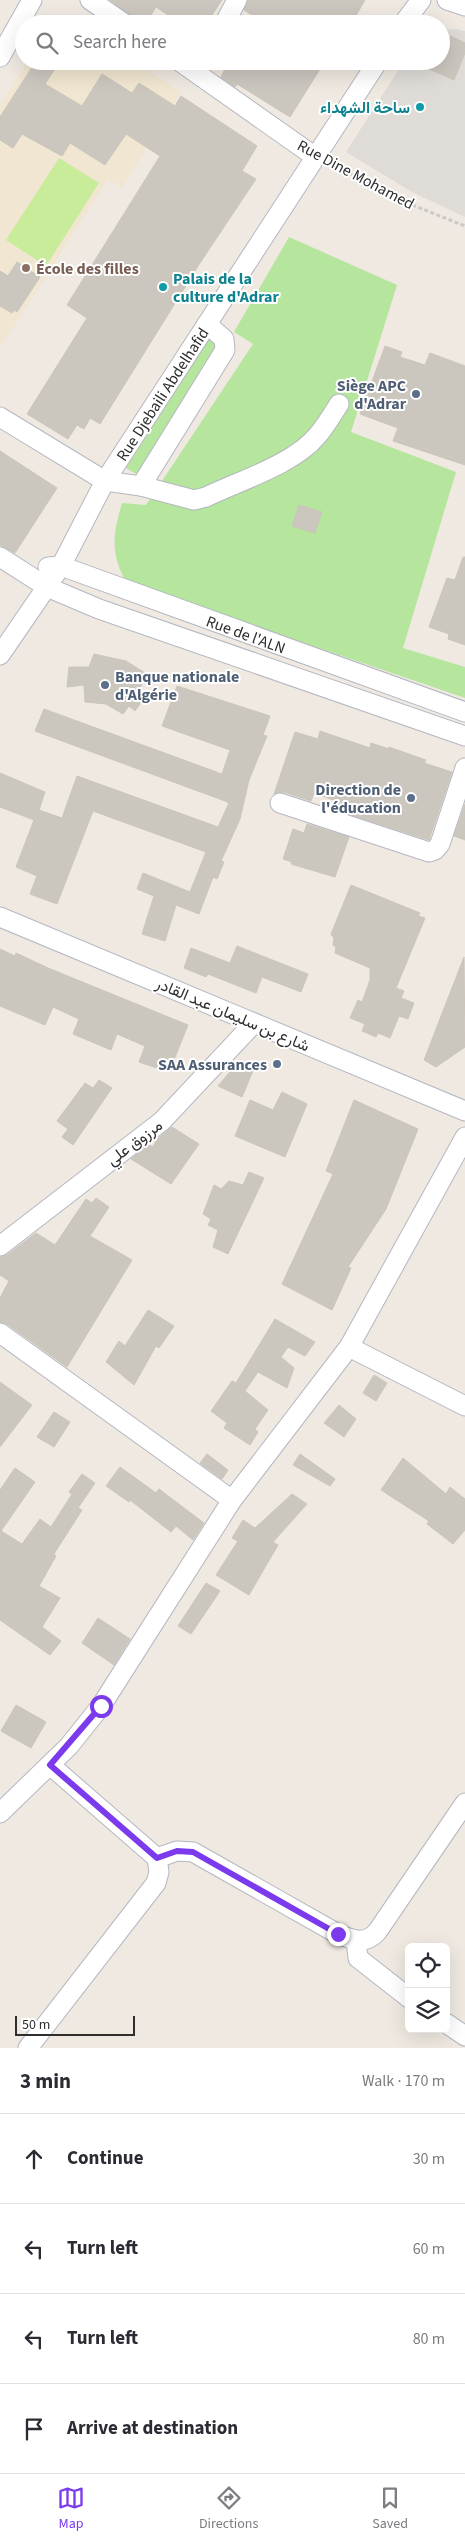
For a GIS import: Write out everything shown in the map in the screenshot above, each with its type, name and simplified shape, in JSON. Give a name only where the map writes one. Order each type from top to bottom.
[{"type":"street","points":[[23,15],[32,0]]},
{"type":"street","points":[[90,0],[112,15]]},
{"type":"street","points":[[229,15],[238,0]]},
{"type":"street","points":[[410,15],[421,0]]},
{"type":"street","points":[[3,46],[15,27]]},
{"type":"street","name":"Rue Dine Mohamed","points":[[204,70],[314,156]]},
{"type":"street","name":"Rue Djebaili Abdelhafid","points":[[0,655],[60,566],[105,481],[314,156],[372,70]]},
{"type":"street","points":[[141,486],[224,350],[224,339],[207,324]]},
{"type":"street","points":[[0,417],[105,481],[141,486],[194,500],[206,497],[299,451],[316,437],[339,404]]},
{"type":"street","name":"Rue de l'ALN","points":[[0,557],[25,571],[47,587],[99,609],[465,736]]},
{"type":"street","name":"Rue de l'ALN","points":[[25,571],[60,566],[465,712]]},
{"type":"street","points":[[390,711],[397,688]]},
{"type":"street","points":[[280,803],[428,852],[435,850],[440,844],[465,768]]},
{"type":"street","name":"شارع بن سليمان عبد القادر","points":[[0,917],[465,1111]]},
{"type":"street","name":"مرزوق علي","points":[[0,1246],[162,1121],[254,1023]]},
{"type":"street","points":[[0,1813],[50,1765],[101,1706],[232,1500],[349,1347],[465,1137]]},
{"type":"street","points":[[0,1333],[232,1500]]},
{"type":"street","points":[[349,1347],[465,1406]]},
{"type":"street","points":[[28,2048],[156,1883],[159,1872],[157,1858],[50,1765]]},
{"type":"street","points":[[157,1858],[177,1851],[193,1852],[338,1934],[356,1940],[368,1940],[377,1932],[465,1804]]},
{"type":"street","points":[[356,1940],[358,1958],[405,1995]]},
{"type":"street","points":[[450,2025],[465,2036]]},
{"type":"path","name":"Rue Dine Mohamed","points":[[314,156],[415,206],[465,226]]},
{"type":"shaded area","name":"ساحة الشهداء","points":[[450,29],[465,31],[465,217],[412,192],[346,152],[398,70],[450,70]]},
{"type":"shaded area","name":"École des filles","points":[[22,70],[147,70],[181,92],[122,188],[108,179],[0,348],[0,105]]},
{"type":"green space","points":[[59,158],[99,183],[46,266],[6,240]]},
{"type":"green space","points":[[289,237],[397,285],[351,432],[456,472],[403,648],[465,667],[465,698],[126,582],[117,562],[115,534],[122,503],[146,505],[253,344],[234,332]]},
{"type":"green space","points":[[210,338],[222,346],[138,475],[126,468]]},
{"type":"building","points":[[110,0],[222,0],[212,15],[168,15],[156,7],[151,15],[129,15]]},
{"type":"building","points":[[248,0],[365,0],[356,15],[252,15],[244,10]]},
{"type":"building","points":[[451,36],[465,43],[465,53],[454,80],[431,70],[450,70]]},
{"type":"building","name":"Palais de la culture d'Adrar","points":[[30,70],[54,70],[45,84],[82,106],[102,74],[132,93],[139,83],[175,106],[181,96],[257,146],[242,171],[256,179],[200,263],[100,424],[90,418],[84,429],[77,425],[68,439],[27,414],[87,318],[67,305],[160,156],[126,134],[105,165],[70,143],[62,156],[22,134],[13,148],[0,140],[0,117]]},
{"type":"building","points":[[224,70],[319,70],[290,117],[237,84],[235,87],[221,77]]},
{"type":"building","points":[[17,262],[40,277],[17,312],[14,310],[12,313],[0,306],[0,271],[8,276]]},
{"type":"building","name":"Siège APC d'Adrar","points":[[385,346],[402,352],[400,357],[425,365],[430,353],[465,366],[465,465],[393,441],[398,428],[360,414]]},
{"type":"building","points":[[0,451],[57,488],[15,553],[0,545]]},
{"type":"building","points":[[299,505],[322,512],[315,533],[292,526]]},
{"type":"building","points":[[463,557],[465,557],[465,645],[448,639],[449,634],[429,627],[447,578],[455,580]]},
{"type":"building","name":"Banque nationale d'Algérie","points":[[94,654],[126,661],[145,673],[140,690],[147,694],[135,711],[129,706],[123,714],[106,704],[85,702],[84,685],[67,687],[69,667],[89,667]]},
{"type":"building","points":[[177,686],[270,716],[263,735],[267,736],[249,780],[240,819],[221,861],[224,862],[217,879],[213,877],[199,914],[176,905],[165,941],[142,934],[154,896],[137,889],[143,873],[190,892],[206,852],[93,811],[57,904],[30,894],[37,876],[16,867],[34,820],[0,807],[0,773],[45,792],[39,810],[62,818],[77,776],[218,827],[229,803],[35,731],[44,709],[222,774],[230,750],[162,726]]},
{"type":"building","points":[[320,731],[370,748],[371,743],[389,749],[389,747],[426,760],[424,763],[452,772],[429,840],[336,810],[339,802],[314,793],[311,801],[284,792],[274,794],[295,732],[318,739]]},
{"type":"building","points":[[465,804],[465,840],[454,836]]},
{"type":"building","points":[[307,824],[349,837],[335,877],[291,864],[292,862],[283,859],[293,829],[304,833]]},
{"type":"building","points":[[351,885],[420,913],[418,916],[425,918],[396,988],[404,991],[401,998],[414,1003],[408,1019],[399,1016],[390,1038],[378,1033],[376,1037],[362,1031],[365,1024],[350,1018],[358,1000],[362,1002],[370,980],[370,968],[335,953],[336,947],[333,945],[334,938],[331,934]]},
{"type":"building","points":[[237,946],[308,974],[301,992],[262,977],[256,993],[208,974],[206,977],[184,968],[191,948],[230,963]]},
{"type":"building","points":[[0,949],[15,956],[16,953],[188,1025],[169,1072],[139,1062],[145,1046],[117,1034],[111,1050],[73,1034],[79,1019],[53,1007],[45,1025],[0,1006]]},
{"type":"building","points":[[464,957],[465,1047],[436,1067],[424,1060]]},
{"type":"building","points":[[240,1060],[255,1066],[242,1097],[218,1086]]},
{"type":"building","points":[[99,1080],[112,1088],[73,1145],[62,1137],[68,1129],[57,1121],[85,1083],[93,1088]]},
{"type":"building","points":[[282,1092],[307,1104],[285,1157],[235,1136],[250,1100],[273,1110]]},
{"type":"building","points":[[354,1100],[418,1129],[386,1209],[348,1267],[351,1268],[332,1310],[282,1284],[333,1174],[326,1171]]},
{"type":"building","points":[[172,1127],[199,1144],[171,1184],[131,1159],[149,1145],[153,1147],[157,1139]]},
{"type":"building","points":[[249,1172],[264,1178],[228,1254],[213,1247],[218,1230],[208,1225],[211,1219],[203,1214],[214,1185],[221,1189],[229,1181],[243,1185]]},
{"type":"building","points":[[96,1198],[109,1207],[90,1236],[132,1260],[67,1367],[7,1324],[0,1322],[0,1298],[9,1281],[0,1275],[0,1257],[7,1255],[36,1233],[55,1245],[86,1199],[92,1203]]},
{"type":"building","points":[[148,1310],[174,1326],[159,1348],[156,1346],[134,1385],[106,1362],[119,1341],[125,1346]]},
{"type":"building","points":[[275,1319],[315,1342],[305,1356],[288,1347],[281,1357],[294,1368],[287,1388],[258,1372],[245,1391],[268,1410],[255,1429],[258,1432],[250,1445],[224,1428],[227,1423],[211,1411],[232,1381],[236,1383]]},
{"type":"building","points":[[374,1375],[387,1383],[376,1401],[363,1393]]},
{"type":"building","points":[[0,1382],[32,1405],[0,1447]]},
{"type":"building","points":[[339,1405],[356,1419],[344,1437],[324,1423]]},
{"type":"building","points":[[54,1412],[70,1422],[54,1447],[37,1437]]},
{"type":"building","points":[[207,1454],[228,1470],[222,1479],[200,1463]]},
{"type":"building","points":[[300,1454],[335,1479],[330,1486],[293,1465]]},
{"type":"building","points":[[403,1458],[446,1494],[450,1487],[465,1499],[465,1530],[453,1544],[427,1524],[429,1521],[381,1490]]},
{"type":"building","points":[[120,1467],[156,1493],[159,1489],[204,1523],[193,1540],[176,1526],[171,1532],[130,1500],[129,1502],[106,1486]]},
{"type":"building","points":[[15,1468],[35,1482],[1,1531],[22,1544],[40,1519],[51,1527],[72,1494],[69,1492],[82,1474],[95,1483],[78,1508],[82,1510],[54,1554],[56,1556],[39,1586],[60,1598],[42,1627],[61,1641],[50,1655],[0,1620],[0,1490]]},
{"type":"building","points":[[292,1494],[307,1504],[273,1542],[278,1545],[249,1595],[216,1575],[238,1541],[232,1538],[243,1520],[255,1528]]},
{"type":"building","points":[[206,1583],[220,1591],[191,1634],[178,1626]]},
{"type":"building","points":[[98,1618],[130,1639],[114,1665],[82,1643]]},
{"type":"building","points":[[16,1705],[46,1722],[31,1748],[1,1731]]},
{"type":"place","name":"ساحة الشهداء","points":[[420,107]]},
{"type":"place","name":"École des filles","points":[[26,268]]},
{"type":"place","name":"Palais de la culture d'Adrar","points":[[163,287]]},
{"type":"place","name":"Siège APC d'Adrar","points":[[416,394]]},
{"type":"place","name":"Banque nationale d'Algérie","points":[[105,685]]},
{"type":"place","name":"Direction de l'éducation","points":[[411,798]]},
{"type":"place","name":"SAA Assurances","points":[[277,1064]]},
{"type":"route","points":[[101,1706],[69,1746],[50,1765],[157,1858],[177,1851],[193,1852],[338,1934]]}]
